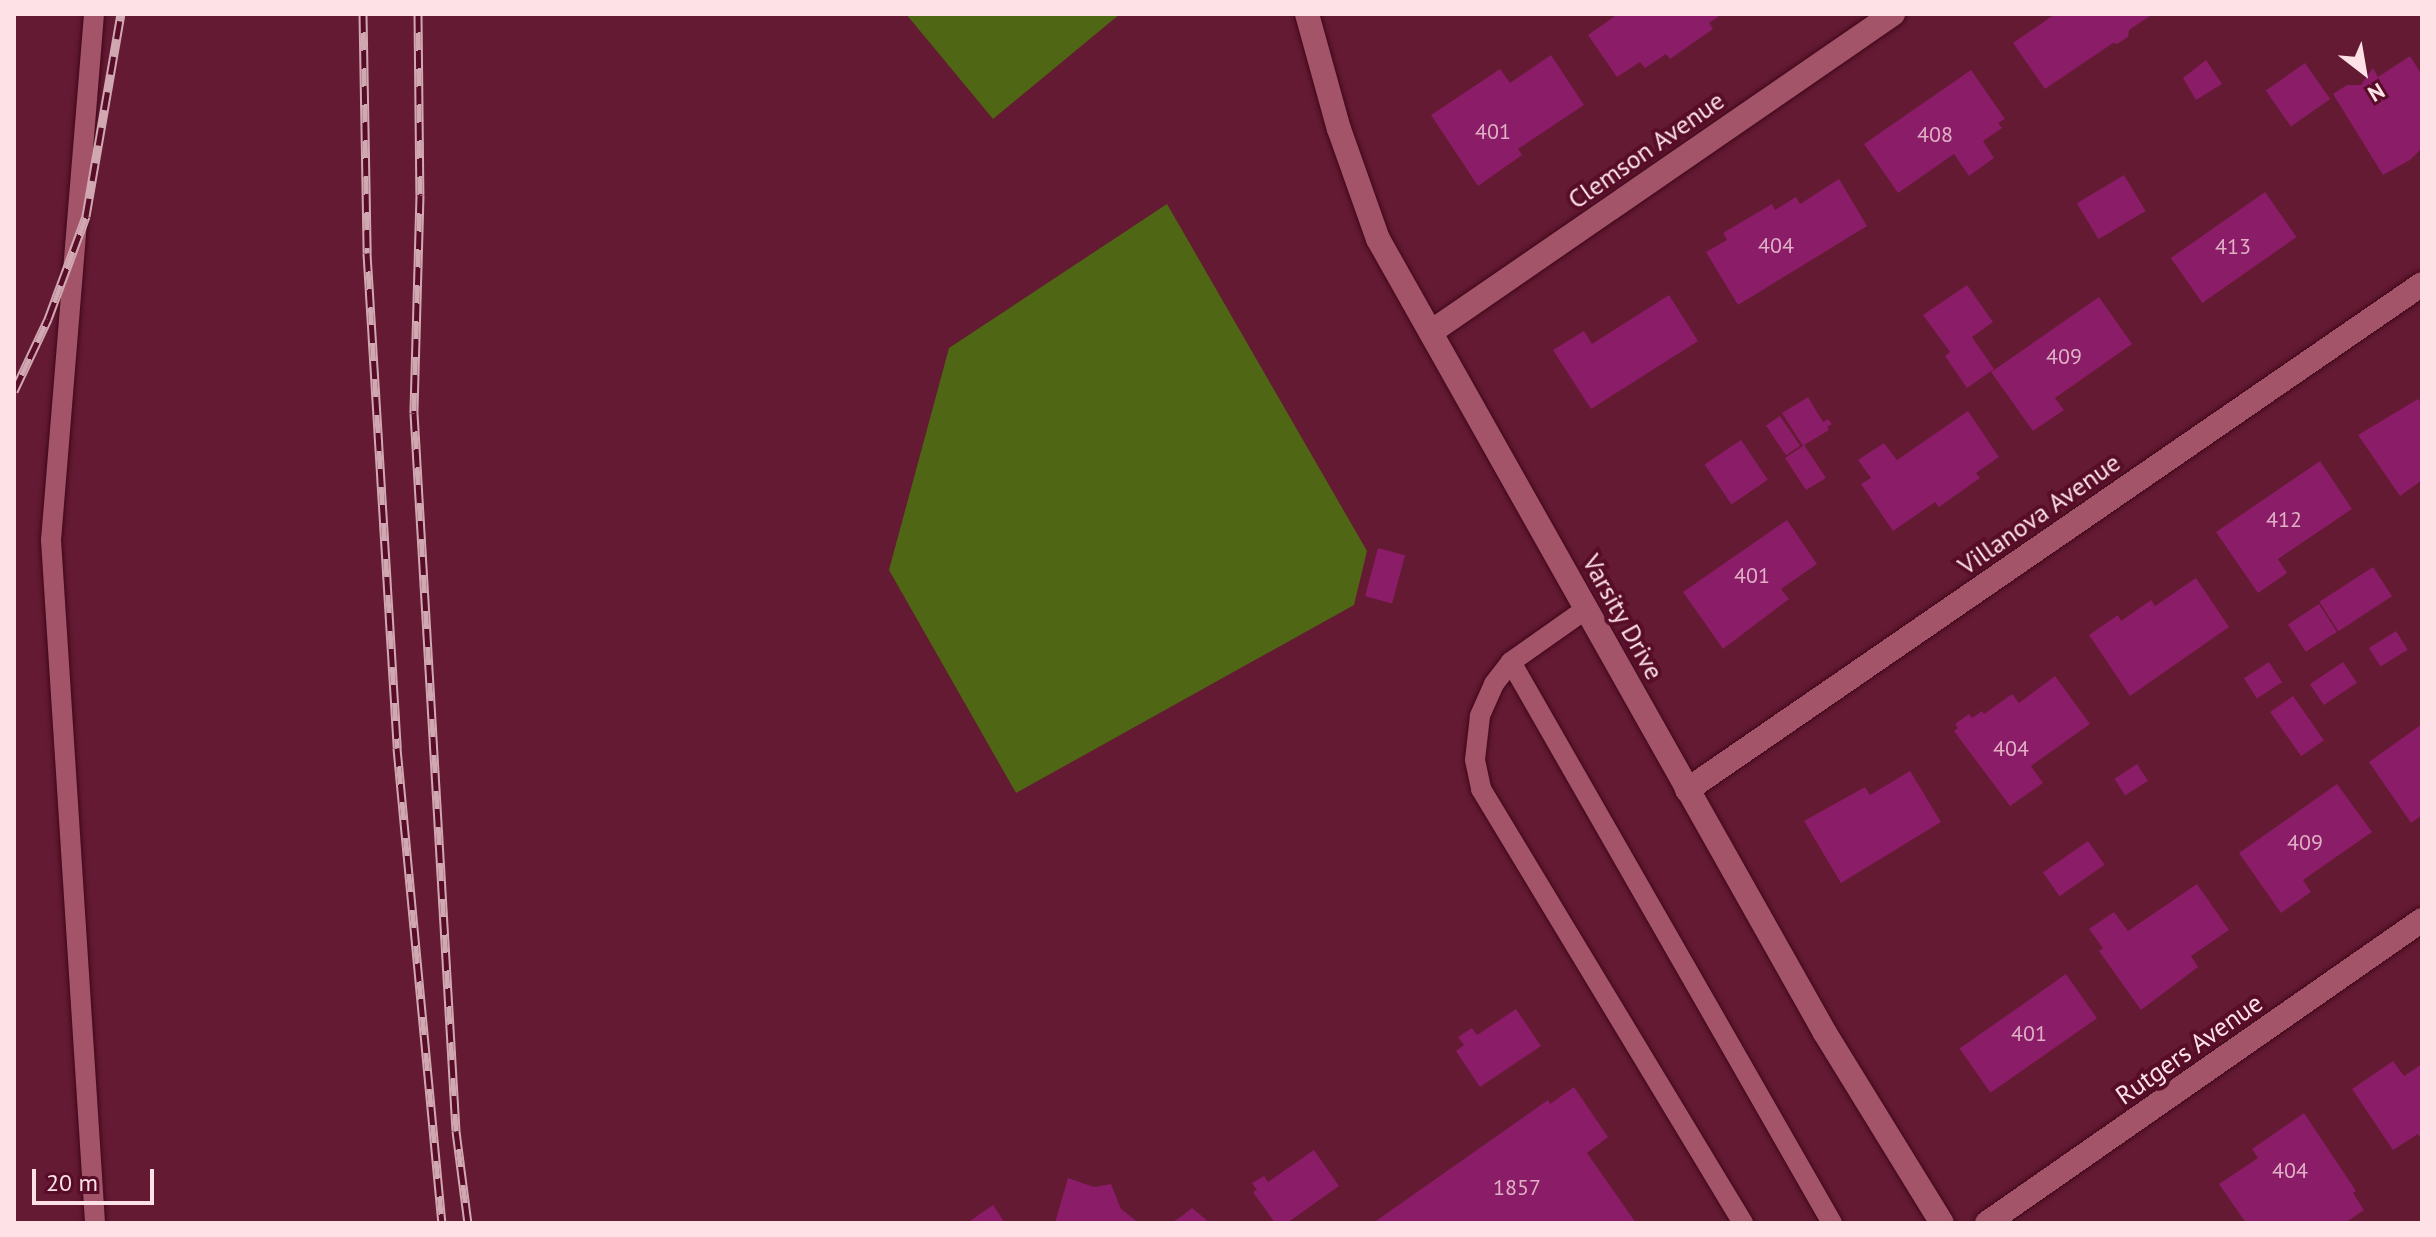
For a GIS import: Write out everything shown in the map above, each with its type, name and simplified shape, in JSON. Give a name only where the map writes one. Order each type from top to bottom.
[{"type":"street","name":"Varsity Drive","points":[[1307,14],[1339,129],[1378,239],[1825,1033],[1942,1223]]},
{"type":"street","name":"Clemson Avenue","points":[[1431,332],[1893,14]]},
{"type":"street","name":"Villanova Avenue","points":[[1687,790],[2422,284]]},
{"type":"street","name":"Rutgers Avenue","points":[[1987,1223],[2422,920]]},
{"type":"lane","points":[[94,14],[51,540],[95,1223]]},
{"type":"lane","points":[[1586,609],[1511,662],[1494,684],[1480,716],[1475,760],[1481,789],[1743,1223]]},
{"type":"lane","points":[[1511,662],[1832,1223]]},
{"type":"green space","points":[[906,14],[1120,14],[993,119]]},
{"type":"green space","points":[[1167,204],[1367,551],[1354,605],[1016,793],[889,570],[949,348]]},
{"type":"building","points":[[1618,14],[1722,14],[1709,23],[1713,29],[1670,59],[1666,54],[1645,68],[1640,62],[1617,77],[1588,35]]},
{"type":"building","points":[[2055,14],[2153,14],[2129,30],[2128,37],[2117,44],[2113,43],[2045,89],[2013,43]]},
{"type":"building","points":[[1551,55],[1584,105],[1518,149],[1522,155],[1478,186],[1431,115],[1500,69],[1510,83]]},
{"type":"building","points":[[2410,56],[2422,75],[2422,148],[2410,160],[2383,175],[2333,94],[2347,85],[2361,85],[2373,68],[2378,77]]},
{"type":"building","points":[[2206,60],[2222,84],[2196,100],[2183,78]]},
{"type":"building","points":[[2305,63],[2330,99],[2291,127],[2266,91]]},
{"type":"building","points":[[1971,70],[2005,119],[1998,123],[2002,128],[1983,141],[1994,158],[1969,176],[1954,154],[1898,193],[1864,144]]},
{"type":"building","points":[[2124,175],[2146,211],[2098,239],[2077,203]]},
{"type":"building","points":[[1839,179],[1867,226],[1738,305],[1706,252],[1727,240],[1723,233],[1772,204],[1775,210],[1796,197],[1800,204]]},
{"type":"building","points":[[2265,192],[2297,237],[2202,303],[2171,258]]},
{"type":"building","points":[[1967,285],[1993,322],[1972,337],[1994,369],[1967,388],[1945,356],[1950,352],[1923,315]]},
{"type":"building","points":[[1669,295],[1698,341],[1591,409],[1553,350],[1584,331],[1592,344]]},
{"type":"building","points":[[2099,297],[2132,344],[2055,398],[2064,410],[2033,431],[1991,372]]},
{"type":"building","points":[[1808,397],[1823,422],[1828,419],[1832,424],[1827,427],[1829,430],[1804,445],[1826,478],[1806,490],[1785,458],[1803,446],[1782,413]]},
{"type":"building","points":[[2418,399],[2422,404],[2422,480],[2400,496],[2358,435]]},
{"type":"building","points":[[1968,411],[1999,457],[1976,473],[1980,478],[1939,507],[1935,502],[1893,531],[1861,484],[1871,478],[1858,460],[1884,443],[1897,460]]},
{"type":"building","points":[[1780,416],[1800,446],[1786,455],[1766,426]]},
{"type":"building","points":[[1741,440],[1768,480],[1731,504],[1705,465]]},
{"type":"building","points":[[2320,461],[2352,509],[2278,559],[2287,573],[2258,593],[2216,532]]},
{"type":"building","points":[[1787,520],[1817,564],[1781,589],[1789,599],[1723,649],[1683,592]]},
{"type":"building","points":[[1378,548],[1405,555],[1392,604],[1365,596]]},
{"type":"building","points":[[2373,567],[2392,596],[2338,631],[2319,602]]},
{"type":"building","points":[[2196,578],[2229,627],[2130,696],[2089,635],[2118,615],[2121,621],[2151,600],[2155,606]]},
{"type":"building","points":[[2319,604],[2337,632],[2306,652],[2288,624]]},
{"type":"building","points":[[2396,631],[2408,650],[2381,667],[2369,648]]},
{"type":"building","points":[[2269,662],[2282,682],[2257,698],[2244,678]]},
{"type":"building","points":[[2343,662],[2357,683],[2324,705],[2310,684]]},
{"type":"building","points":[[2055,676],[2090,724],[2031,766],[2043,783],[2010,806],[1954,731],[1958,728],[1955,724],[1969,714],[1972,718],[1982,711],[1984,714],[2012,694],[2019,703]]},
{"type":"building","points":[[2293,696],[2324,740],[2301,756],[2270,712]]},
{"type":"building","points":[[2422,724],[2422,815],[2411,823],[2369,762]]},
{"type":"building","points":[[2137,764],[2148,781],[2125,795],[2114,779]]},
{"type":"building","points":[[1910,771],[1941,822],[1841,883],[1804,821],[1865,787],[1870,795]]},
{"type":"building","points":[[2337,784],[2372,832],[2303,880],[2311,892],[2281,913],[2239,853]]},
{"type":"building","points":[[2088,841],[2105,865],[2060,896],[2043,873]]},
{"type":"building","points":[[2197,884],[2229,930],[2191,956],[2198,967],[2141,1010],[2099,951],[2103,948],[2089,929],[2114,912],[2128,931]]},
{"type":"building","points":[[2066,974],[2097,1018],[1990,1093],[1960,1049]]},
{"type":"building","points":[[1516,1009],[1541,1046],[1480,1087],[1456,1051],[1464,1045],[1458,1037],[1472,1028],[1477,1035]]},
{"type":"building","points":[[2393,1061],[2404,1076],[2422,1064],[2422,1140],[2418,1134],[2393,1150],[2352,1089]]},
{"type":"building","points":[[1574,1087],[1608,1137],[1587,1153],[1636,1223],[1373,1223],[1548,1100],[1550,1104]]},
{"type":"building","points":[[2304,1113],[2356,1191],[2353,1193],[2364,1210],[2345,1223],[2246,1223],[2219,1184],[2258,1158],[2252,1149]]},
{"type":"building","points":[[1314,1150],[1339,1186],[1287,1223],[1275,1223],[1253,1192],[1257,1190],[1252,1183],[1264,1176],[1268,1182]]},
{"type":"building","points":[[1068,1178],[1094,1187],[1111,1184],[1121,1209],[1139,1223],[1055,1223]]},
{"type":"building","points":[[993,1205],[1005,1223],[967,1223]]},
{"type":"building","points":[[1192,1208],[1210,1223],[1171,1223],[1182,1216]]},
{"type":"railway","points":[[14,391],[48,319],[86,216],[121,14]]},
{"type":"railway","points":[[363,14],[367,253],[397,748],[442,1223]]},
{"type":"railway","points":[[418,14],[420,195],[414,413],[456,1131],[468,1223]]}]
